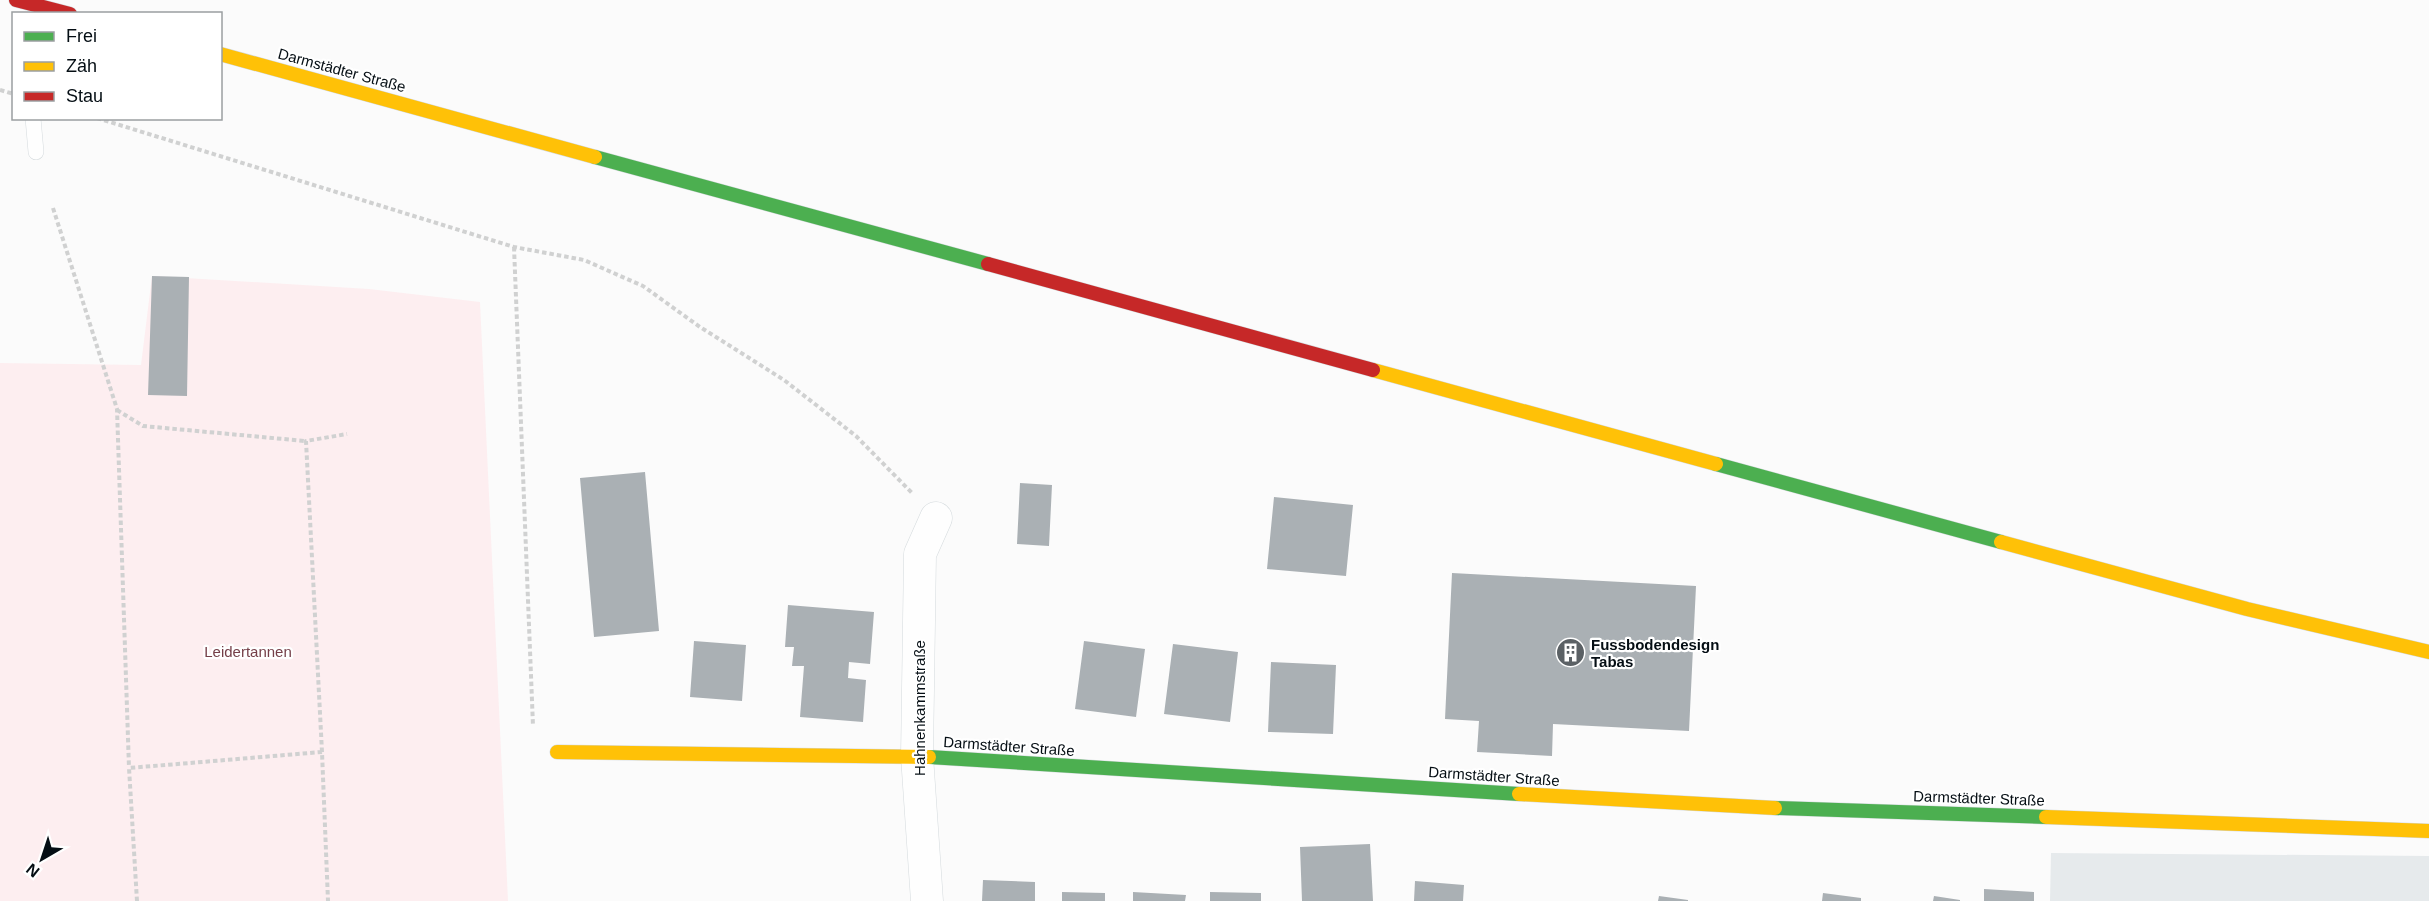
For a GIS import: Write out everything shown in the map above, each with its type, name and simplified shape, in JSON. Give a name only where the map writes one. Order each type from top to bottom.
[{"type":"main road","points":[[16,0],[67,10]]},
{"type":"main road","name":"Darmstädter Straße","points":[[222,55],[2247,609],[2429,652]]},
{"type":"main road","name":"Darmstädter Straße","points":[[557,752],[917,756],[1670,804],[2429,831]]},
{"type":"street","name":"Hahnenkammstraße","points":[[927,901],[917,756],[920,554],[936,518]]},
{"type":"lane","points":[[33,120],[36,152]]},
{"type":"path","points":[[103,120],[514,248],[584,260],[643,286],[700,327],[784,380],[856,436],[936,518]]},
{"type":"path","points":[[53,208],[117,409],[129,768],[137,901]]},
{"type":"path","points":[[514,248],[533,730],[557,752]]},
{"type":"path","points":[[117,409],[143,426],[306,441],[347,434]]},
{"type":"path","points":[[306,441],[328,901]]},
{"type":"path","points":[[129,768],[322,752]]},
{"type":"shaded area","points":[[2051,853],[2429,856],[2429,901],[2050,901]]},
{"type":"green space","name":"Leidertannen","points":[[152,276],[369,289],[480,302],[508,901],[0,901],[0,363],[141,365]]},
{"type":"building","points":[[152,276],[189,277],[187,396],[148,395]]},
{"type":"building","points":[[645,472],[659,631],[594,637],[580,478]]},
{"type":"building","points":[[1020,483],[1052,485],[1049,546],[1017,544]]},
{"type":"building","points":[[1274,497],[1353,505],[1346,576],[1267,569]]},
{"type":"building","name":"Fussbodendesign Tabas","points":[[1452,573],[1696,586],[1689,731],[1553,724],[1552,756],[1477,752],[1479,721],[1445,719]]},
{"type":"building","points":[[788,605],[874,612],[870,664],[849,662],[848,678],[866,680],[863,722],[800,717],[804,666],[792,666],[794,647],[785,647]]},
{"type":"building","points":[[694,641],[746,645],[742,701],[690,697]]},
{"type":"building","points":[[1084,641],[1145,649],[1136,717],[1075,709]]},
{"type":"building","points":[[1173,644],[1238,652],[1230,722],[1164,714]]},
{"type":"building","points":[[1271,662],[1336,665],[1333,734],[1268,732]]},
{"type":"building","points":[[1370,844],[1373,901],[1302,901],[1300,847]]},
{"type":"building","points":[[983,880],[1035,882],[1035,901],[982,901]]},
{"type":"building","points":[[1415,881],[1464,885],[1463,901],[1414,901]]},
{"type":"building","points":[[1984,889],[2034,892],[2034,901],[1984,901]]},
{"type":"building","points":[[1062,892],[1105,893],[1105,901],[1062,901]]},
{"type":"building","points":[[1133,892],[1186,895],[1185,901],[1133,901]]},
{"type":"building","points":[[1210,892],[1261,893],[1261,901],[1210,901]]},
{"type":"building","points":[[1823,893],[1861,898],[1861,901],[1822,901]]},
{"type":"building","points":[[1659,896],[1688,900],[1688,901],[1658,901]]},
{"type":"building","points":[[1934,896],[1960,900],[1960,901],[1933,901]]},
{"type":"traffic: fast","points":[[595,157],[988,264]]},
{"type":"traffic: fast","points":[[1716,464],[2001,542]]},
{"type":"traffic: fast","points":[[929,757],[1519,794]]},
{"type":"traffic: fast","points":[[1775,808],[2046,817]]},
{"type":"traffic: slow","points":[[222,55],[595,157]]},
{"type":"traffic: slow","points":[[1373,370],[1716,464]]},
{"type":"traffic: slow","points":[[2001,542],[2247,609],[2429,652]]},
{"type":"traffic: slow","points":[[557,752],[929,757]]},
{"type":"traffic: slow","points":[[1519,794],[1775,808]]},
{"type":"traffic: slow","points":[[2046,817],[2429,831]]},
{"type":"traffic: jam","points":[[16,0],[62,12]]},
{"type":"traffic: jam","points":[[988,264],[1373,370]]},
{"type":"place","name":"Fussbodendesign Tabas","points":[[1570,653]]}]
